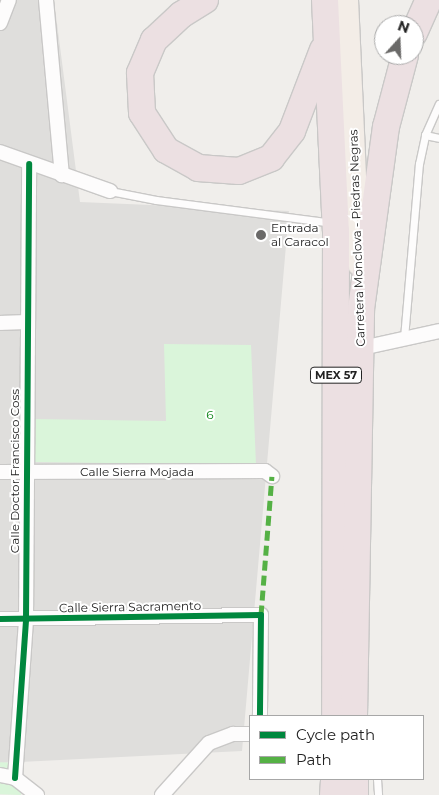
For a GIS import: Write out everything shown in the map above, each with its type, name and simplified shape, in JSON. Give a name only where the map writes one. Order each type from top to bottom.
[{"type":"highway","points":[[205,0],[181,15],[154,40],[140,72],[142,113],[166,150],[198,168],[239,171],[271,158],[292,131],[328,35]]},
{"type":"highway","name":"Carretera Monclova - Piedras Negras","points":[[325,0],[336,224],[335,715]]},
{"type":"highway","points":[[422,15],[429,0]]},
{"type":"highway","points":[[361,309],[386,127],[402,65]]},
{"type":"highway","name":"Carretera Monclova - Piedras Negras","points":[[354,715],[362,348],[361,309]]},
{"type":"highway","points":[[334,780],[334,795]]},
{"type":"highway","points":[[355,780],[355,795]]},
{"type":"main road","name":"Carretera Monclova - Piedras Negras","points":[[347,0],[361,309]]},
{"type":"street","points":[[0,23],[9,0]]},
{"type":"street","points":[[46,0],[62,176]]},
{"type":"street","points":[[0,152],[62,176],[110,191]]},
{"type":"street","name":"Calle Doctor Francisco Coss","points":[[14,778],[26,620],[25,472],[29,164]]},
{"type":"street","points":[[0,323],[26,322]]},
{"type":"street","points":[[362,348],[439,331]]},
{"type":"street","name":"Calle Sierra Mojada","points":[[0,472],[265,472],[272,476]]},
{"type":"street","name":"Calle Sierra Sacramento","points":[[0,619],[261,615],[260,715]]},
{"type":"street","points":[[162,795],[209,743],[233,734],[249,734]]},
{"type":"street","points":[[0,775],[14,778],[37,795]]},
{"type":"lane","points":[[404,338],[419,164],[425,135],[439,104]]},
{"type":"lane","points":[[425,135],[439,138]]},
{"type":"lane","points":[[110,191],[156,200],[336,224]]},
{"type":"lane","points":[[377,780],[378,795]]},
{"type":"shaded area","points":[[0,0],[54,0],[80,202],[289,211],[242,751],[0,763]]},
{"type":"green space","name":"6","points":[[164,344],[251,345],[256,465],[33,462],[31,419],[166,421]]},
{"type":"green space","points":[[0,762],[22,763],[21,795],[0,794]]},
{"type":"marked path","points":[[261,615],[272,476]]},
{"type":"cycle path","points":[[15,778],[26,620],[29,164]]},
{"type":"cycle path","points":[[0,619],[261,615],[260,715]]},
{"type":"place","name":"Entrada al Caracol","points":[[261,235]]}]
